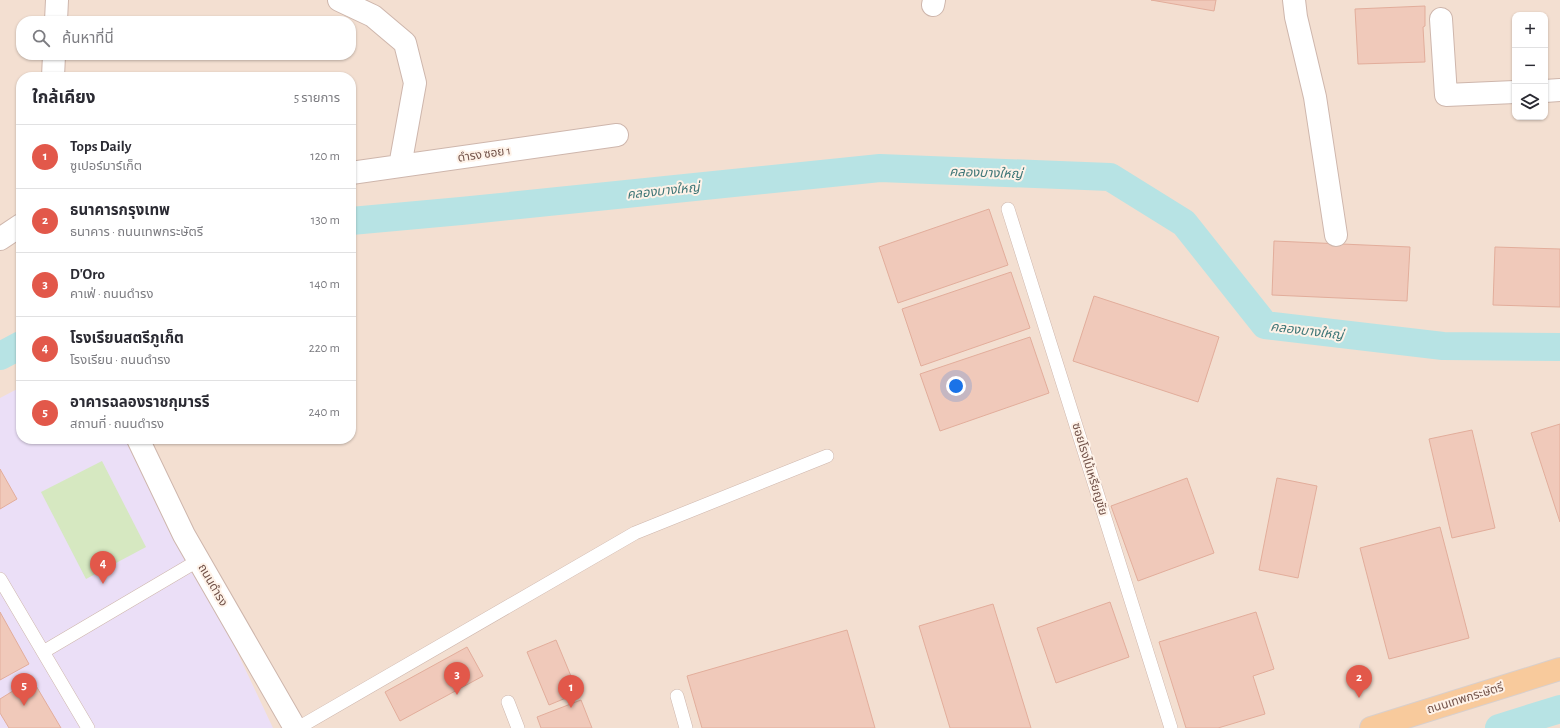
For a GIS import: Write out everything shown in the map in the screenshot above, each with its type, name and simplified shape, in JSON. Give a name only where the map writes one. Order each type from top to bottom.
[{"type":"main road","name":"ถนนเทพกระษัตรี","points":[[1371,728],[1560,669]]},
{"type":"street","points":[[56,16],[57,0]]},
{"type":"street","points":[[339,0],[373,16],[405,43],[415,83],[400,166]]},
{"type":"street","points":[[1294,0],[1296,17],[1315,97],[1336,235]]},
{"type":"street","points":[[1441,19],[1446,95],[1512,92]]},
{"type":"street","points":[[53,72],[54,60]]},
{"type":"street","points":[[1548,91],[1560,90]]},
{"type":"street","name":"ดำรง ซอย 1","points":[[356,172],[617,135]]},
{"type":"street","points":[[0,239],[16,228]]},
{"type":"street","name":"ถนนดำรง","points":[[140,444],[184,535],[297,728]]},
{"type":"lane","name":"ซอยโรงไม้เหรียญชัย","points":[[1008,209],[1171,728]]},
{"type":"lane","points":[[297,728],[635,533],[827,456]]},
{"type":"lane","points":[[43,652],[199,560]]},
{"type":"lane","points":[[0,579],[88,728]]},
{"type":"lane","points":[[677,696],[686,728]]},
{"type":"lane","points":[[508,702],[518,728]]},
{"type":"shaded area","points":[[0,0],[1560,0],[1560,728],[0,728]]},
{"type":"shaded area","points":[[16,390],[16,444],[139,444],[273,728],[0,728],[0,398]]},
{"type":"green space","points":[[102,461],[146,547],[86,579],[41,492]]},
{"type":"building","points":[[1151,0],[1216,0],[1214,11]]},
{"type":"building","points":[[1425,6],[1425,26],[1423,27],[1425,62],[1358,64],[1355,9]]},
{"type":"building","points":[[989,209],[1008,265],[898,303],[879,247]]},
{"type":"building","points":[[1274,241],[1410,247],[1407,301],[1272,295]]},
{"type":"building","points":[[1495,247],[1560,249],[1560,307],[1493,305]]},
{"type":"building","points":[[1011,272],[1030,328],[921,366],[902,309]]},
{"type":"building","points":[[1094,296],[1219,337],[1198,402],[1073,361]]},
{"type":"building","points":[[1030,337],[1049,393],[940,431],[920,374]]},
{"type":"building","points":[[1560,424],[1560,522],[1531,433]]},
{"type":"building","points":[[1472,430],[1495,528],[1452,538],[1429,439]]},
{"type":"building","points":[[0,469],[17,499],[0,509]]},
{"type":"building","points":[[1187,478],[1214,553],[1138,581],[1111,506]]},
{"type":"building","points":[[1277,478],[1317,486],[1298,578],[1259,570]]},
{"type":"building","points":[[1440,527],[1469,638],[1389,659],[1360,548]]},
{"type":"building","points":[[1110,602],[1129,657],[1056,683],[1037,628]]},
{"type":"building","points":[[993,604],[1031,728],[950,728],[919,626]]},
{"type":"building","points":[[0,612],[29,664],[0,680]]},
{"type":"building","points":[[1256,612],[1274,669],[1253,676],[1265,714],[1218,728],[1186,728],[1159,642]]},
{"type":"building","points":[[847,630],[875,728],[702,728],[687,676]]},
{"type":"building","points":[[556,640],[578,693],[549,705],[527,652]]},
{"type":"building","points":[[467,647],[483,676],[400,721],[385,692]]},
{"type":"building","points":[[32,679],[61,728],[9,728],[0,713],[0,699]]},
{"type":"building","points":[[581,700],[592,728],[541,728],[537,717]]},
{"type":"waterway","name":"คลองบางใหญ่","points":[[356,221],[880,168],[1110,177],[1184,223],[1265,325],[1443,346],[1560,347]]},
{"type":"waterway","name":"คลองบางใหญ่","points":[[0,356],[16,348]]},
{"type":"waterway","points":[[1499,728],[1560,709]]},
{"type":"place","name":"โรงเรียนสตรีภูเก็ต","points":[[103,584]]},
{"type":"place","name":"D'Oro","points":[[457,695]]},
{"type":"place","name":"ธนาคารกรุงเทพ","points":[[1359,698]]},
{"type":"place","name":"อาคารฉลองราชกุมารรี","points":[[24,706]]},
{"type":"place","name":"Tops Daily","points":[[571,708]]}]
